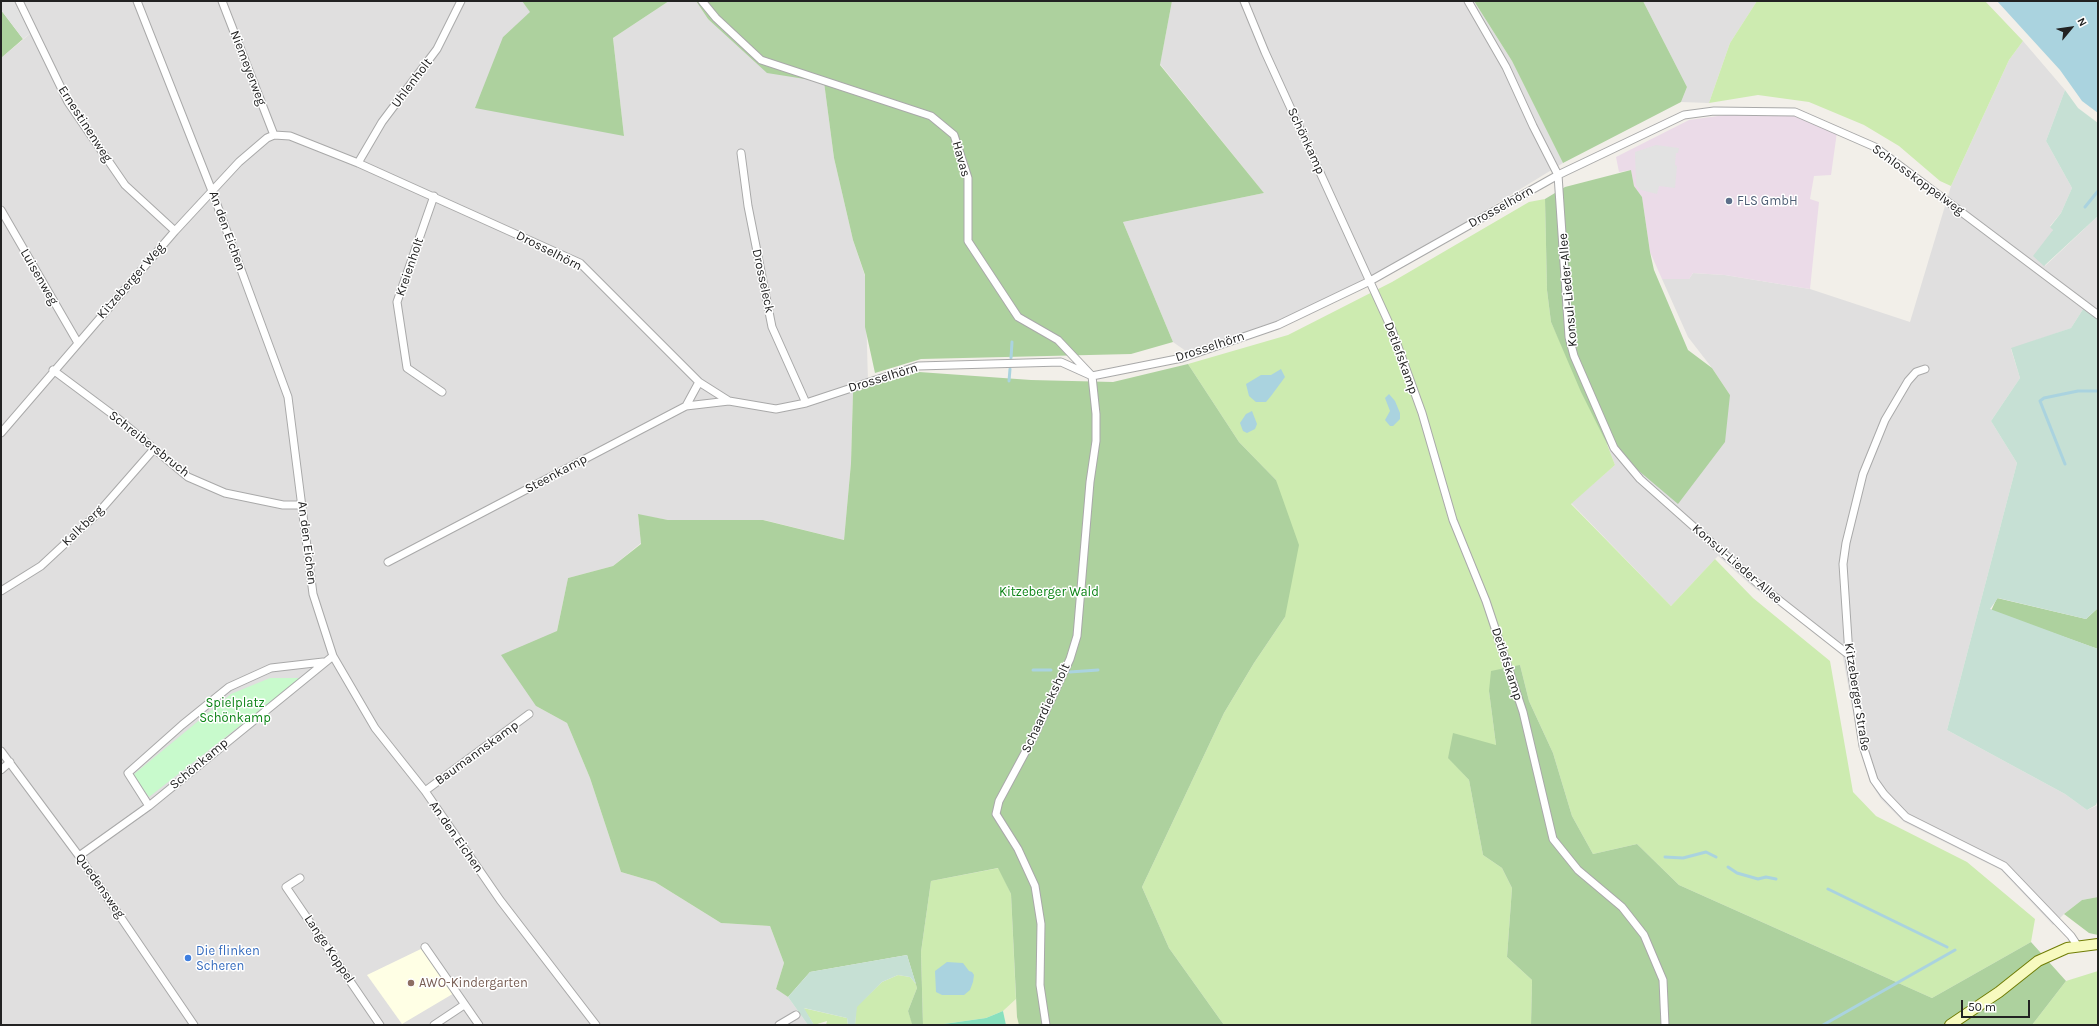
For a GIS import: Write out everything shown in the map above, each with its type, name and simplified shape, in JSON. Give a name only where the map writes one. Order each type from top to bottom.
[{"type":"street","name":"Ernestinenweg","points":[[19,1],[72,108],[125,185],[175,231]]},
{"type":"street","name":"An den Eichen","points":[[137,1],[212,191],[288,397],[313,594],[333,656],[375,728],[425,791],[500,900],[596,1025]]},
{"type":"street","name":"Niemeyerweg","points":[[222,1],[271,136]]},
{"type":"street","name":"Uhlenholt","points":[[358,162],[382,122],[437,49],[461,1]]},
{"type":"street","name":"Havas","points":[[702,1],[716,18],[761,60],[931,116],[954,135],[968,178],[968,241],[1018,317],[1058,340],[1092,376]]},
{"type":"street","name":"Schönkamp","points":[[1244,1],[1265,52],[1370,281]]},
{"type":"street","name":"Konsul-Lieder-Allee","points":[[1468,1],[1506,68],[1558,175],[1569,337],[1574,356],[1614,448],[1640,479],[1756,582],[1849,655]]},
{"type":"street","name":"Schlosskoppelweg","points":[[1558,175],[1684,115],[1749,110],[1795,112],[1875,147],[2098,314]]},
{"type":"street","name":"Kitzeberger Weg","points":[[1,433],[53,370],[175,231],[239,162],[271,136]]},
{"type":"street","name":"Drosselhörn","points":[[271,136],[290,136],[358,162],[580,264],[699,382],[729,402],[776,409],[806,402],[918,366],[1061,362],[1092,376],[1182,358],[1278,325],[1370,281],[1558,175]]},
{"type":"street","name":"Drosseleck","points":[[741,153],[748,206],[772,327],[806,402]]},
{"type":"street","name":"Kreienholt","points":[[434,196],[397,302],[407,368],[442,392]]},
{"type":"street","name":"Luisenweg","points":[[1,210],[78,343]]},
{"type":"street","name":"Detlefskamp","points":[[1370,281],[1392,330],[1422,414],[1453,520],[1491,616],[1523,712],[1553,839],[1578,870],[1622,907],[1644,935],[1663,980],[1665,1025]]},
{"type":"street","name":"Kitzeberger Straße","points":[[1925,369],[1916,372],[1900,394],[1885,420],[1863,474],[1850,522],[1843,564],[1849,655],[1863,746],[1874,780],[1884,794],[1906,817],[2004,866],[2071,936],[2077,945]]},
{"type":"street","name":"Schreibersbruch","points":[[53,370],[116,417],[188,477],[225,493],[283,506],[302,505]]},
{"type":"street","name":"Schaardieksholt","points":[[1046,1025],[1040,984],[1041,924],[1035,886],[1018,849],[996,814],[999,801],[1034,736],[1070,659],[1077,636],[1090,482],[1096,441],[1096,414],[1092,376]]},
{"type":"street","points":[[686,406],[699,382]]},
{"type":"street","name":"Steenkamp","points":[[388,562],[686,406],[729,402]]},
{"type":"street","name":"Kalkberg","points":[[1,591],[41,566],[98,513],[154,449]]},
{"type":"street","name":"Schönkamp","points":[[79,856],[149,806],[333,656]]},
{"type":"street","name":"Schönkamp","points":[[149,806],[128,773],[229,687],[271,668],[324,662]]},
{"type":"street","name":"Baumannskamp","points":[[425,791],[529,714]]},
{"type":"street","name":"Quedensweg","points":[[1,751],[79,856],[194,1025]]},
{"type":"street","points":[[1,770],[10,762]]},
{"type":"street","name":"Lange Koppel","points":[[300,878],[286,887],[380,1025]]},
{"type":"street","points":[[1950,1025],[1999,992],[2038,961],[2059,950],[2077,945],[2098,944]]},
{"type":"street","points":[[425,947],[479,1025]]},
{"type":"street","points":[[434,1025],[464,1005]]},
{"type":"street","points":[[778,1025],[796,1015]]},
{"type":"shaded area","points":[[1,1],[13,1],[31,33],[23,39],[1,10]]},
{"type":"shaded area","points":[[13,1],[522,1],[531,12],[503,37],[624,136],[613,38],[669,1],[696,1],[708,19],[824,82],[834,158],[853,240],[865,276],[868,382],[853,392],[851,463],[844,540],[764,520],[668,520],[638,515],[641,543],[613,566],[568,578],[557,631],[536,706],[567,723],[590,778],[621,872],[655,882],[721,923],[770,926],[784,963],[776,989],[788,997],[808,1025],[1,1025],[1,58],[31,33]]},
{"type":"shaded area","points":[[1172,1],[1474,1],[1512,61],[1563,163],[1370,281],[1278,325],[1190,354],[1173,342],[1123,222],[1264,193],[1160,64]]},
{"type":"shaded area","points":[[1643,1],[1757,1],[1730,43],[1709,103],[1681,102],[1687,87]]},
{"type":"shaded area","points":[[2023,41],[2065,90],[2046,141],[2072,188],[2061,213],[2050,226],[2053,229],[2045,266],[2098,216],[2098,315],[2085,306],[2071,328],[2011,349],[2020,378],[1991,421],[2017,463],[1947,730],[2065,794],[2087,810],[2098,805],[2098,897],[2082,900],[2053,925],[2001,870],[1904,822],[1881,799],[1872,785],[1860,750],[1842,652],[1752,586],[1718,556],[1671,606],[1571,503],[1615,465],[1607,444],[1629,460],[1730,395],[1712,368],[1688,337],[1662,279],[1689,279],[1693,273],[1725,275],[1810,289],[1910,322],[1951,186],[2009,60]]},
{"type":"shaded area","points":[[2065,90],[2078,108],[2098,123],[2098,216],[2044,266],[2033,256],[2053,230],[2050,227],[2061,213],[2072,188],[2046,141]]},
{"type":"shaded area","name":"FLS GmbH","points":[[1747,112],[1793,113],[1837,132],[1831,175],[1814,176],[1810,199],[1819,202],[1810,289],[1725,275],[1693,273],[1689,279],[1662,279],[1650,252],[1642,197],[1634,186],[1631,170],[1619,172],[1616,157],[1689,120]]},
{"type":"shaded area","points":[[1656,145],[1679,148],[1678,153],[1676,153],[1675,165],[1677,166],[1675,188],[1659,186],[1657,194],[1641,190],[1636,185],[1635,152]]},
{"type":"shaded area","points":[[2085,306],[2098,315],[2098,608],[2086,619],[1998,598],[1990,609],[2098,649],[2098,799],[2096,805],[2087,810],[2065,794],[1947,730],[2017,463],[1991,421],[2020,378],[2011,348],[2071,328]]},
{"type":"shaded area","name":"AWO-Kindergarten","points":[[425,947],[456,992],[402,1024],[367,975]]},
{"type":"shaded area","points":[[907,955],[916,984],[910,977],[898,975],[882,982],[857,1007],[855,1025],[848,1025],[847,1018],[804,1008],[814,1025],[808,1025],[788,997],[810,972]]},
{"type":"shaded area","points":[[1016,999],[1019,1025],[1006,1025],[1003,1011]]},
{"type":"green space","points":[[522,1],[669,1],[613,38],[624,136],[475,108],[503,37],[530,12]]},
{"type":"green space","points":[[696,1],[1172,1],[1160,65],[1264,193],[1123,222],[1173,342],[1131,354],[921,359],[875,373],[865,327],[865,275],[853,240],[834,158],[824,82],[767,73],[708,19]]},
{"type":"green space","points":[[1474,1],[1643,1],[1687,87],[1681,102],[1563,163],[1512,61]]},
{"type":"green space","points":[[1757,1],[1985,1],[2023,41],[2009,60],[1951,186],[1940,181],[1899,146],[1864,125],[1809,102],[1758,95],[1709,103],[1730,43]]},
{"type":"green space","points":[[1,10],[23,39],[1,58]]},
{"type":"green space","points":[[1631,170],[1634,186],[1642,197],[1654,270],[1688,350],[1712,368],[1730,395],[1725,442],[1678,504],[1607,444],[1581,392],[1551,322],[1547,290],[1545,199],[1565,187]]},
{"type":"green space","points":[[1545,199],[1547,290],[1551,322],[1607,444],[1615,465],[1571,504],[1671,606],[1715,559],[1753,598],[1830,661],[1853,792],[1876,816],[1967,862],[2035,919],[2031,942],[1932,998],[1679,885],[1637,844],[1593,854],[1572,816],[1553,753],[1529,701],[1520,665],[1489,691],[1496,745],[1448,757],[1469,780],[1483,855],[1502,868],[1512,888],[1507,957],[1532,980],[1531,1025],[1224,1025],[1169,948],[1142,887],[1224,713],[1254,663],[1285,617],[1276,480],[1239,442],[1188,364],[1288,335],[1392,282],[1529,202]]},
{"type":"green space","name":"Kitzeberger Wald","points":[[1188,364],[1239,442],[1276,480],[1299,545],[1285,617],[1254,663],[1224,713],[1142,887],[1169,948],[1224,1025],[1019,1025],[1017,1017],[1011,894],[998,868],[931,881],[921,952],[923,1025],[912,1024],[908,1011],[917,988],[907,955],[810,972],[788,997],[776,989],[784,963],[770,926],[721,923],[655,882],[621,872],[590,778],[567,723],[536,706],[501,655],[557,631],[568,578],[613,566],[641,544],[638,514],[668,520],[763,520],[844,540],[851,463],[853,392],[919,372],[1031,380],[1113,382]]},
{"type":"green space","points":[[1997,598],[2086,619],[2098,608],[2098,649],[1991,611]]},
{"type":"green space","points":[[1520,665],[1529,701],[1553,753],[1572,816],[1593,854],[1637,844],[1679,885],[1932,998],[2031,942],[2066,981],[2032,1025],[1531,1025],[1532,980],[1507,957],[1512,888],[1502,868],[1483,855],[1469,780],[1448,758],[1453,733],[1496,745],[1489,691],[1491,671]]},
{"type":"green space","name":"Spielplatz Schönkamp","points":[[270,678],[301,678],[149,797],[133,775],[231,694]]},
{"type":"green space","points":[[999,868],[1011,894],[1016,999],[1003,1011],[986,1018],[937,1025],[923,1025],[921,952],[931,881]]},
{"type":"green space","points":[[2098,897],[2098,935],[2089,933],[2064,914],[2082,900]]},
{"type":"green space","points":[[2098,971],[2098,1025],[2032,1025],[2066,981]]},
{"type":"green space","points":[[898,975],[910,977],[916,984],[917,988],[908,1011],[913,1025],[855,1025],[856,1007],[882,982]]},
{"type":"green space","points":[[803,1008],[847,1018],[848,1025],[826,1025],[827,1021],[814,1025]]},
{"type":"green space","points":[[1003,1011],[1006,1025],[937,1025],[986,1018]]},
{"type":"water","points":[[1997,1],[2098,1],[2098,113],[2082,101],[2060,70]]},
{"type":"water","points":[[1281,369],[1285,377],[1266,402],[1256,402],[1249,396],[1246,384],[1261,375],[1271,375]]},
{"type":"water","points":[[1389,394],[1395,401],[1400,413],[1400,419],[1393,426],[1390,426],[1385,420],[1390,411],[1385,398]]},
{"type":"water","points":[[1252,411],[1257,424],[1255,429],[1247,433],[1243,431],[1240,423],[1246,414]]},
{"type":"water","points":[[947,962],[963,963],[974,975],[970,990],[964,995],[942,995],[936,992],[935,971]]},
{"type":"waterway","points":[[2085,207],[2098,191]]},
{"type":"waterway","points":[[1011,358],[1012,342]]},
{"type":"waterway","points":[[1009,381],[1010,369]]},
{"type":"waterway","points":[[2065,464],[2040,401],[2044,398],[2078,391],[2098,391]]},
{"type":"waterway","points":[[1033,670],[1051,670]]},
{"type":"waterway","points":[[1070,672],[1098,670]]},
{"type":"waterway","points":[[1665,857],[1683,858],[1706,852],[1716,857]]},
{"type":"waterway","points":[[1728,867],[1737,873],[1758,879],[1766,877],[1776,879]]},
{"type":"waterway","points":[[1828,889],[1947,947]]},
{"type":"waterway","points":[[1823,1025],[1955,950]]},
{"type":"place","name":"FLS GmbH","points":[[1729,201]]},
{"type":"place","name":"Die flinken Scheren","points":[[188,958]]},
{"type":"place","name":"AWO-Kindergarten","points":[[411,983]]}]
